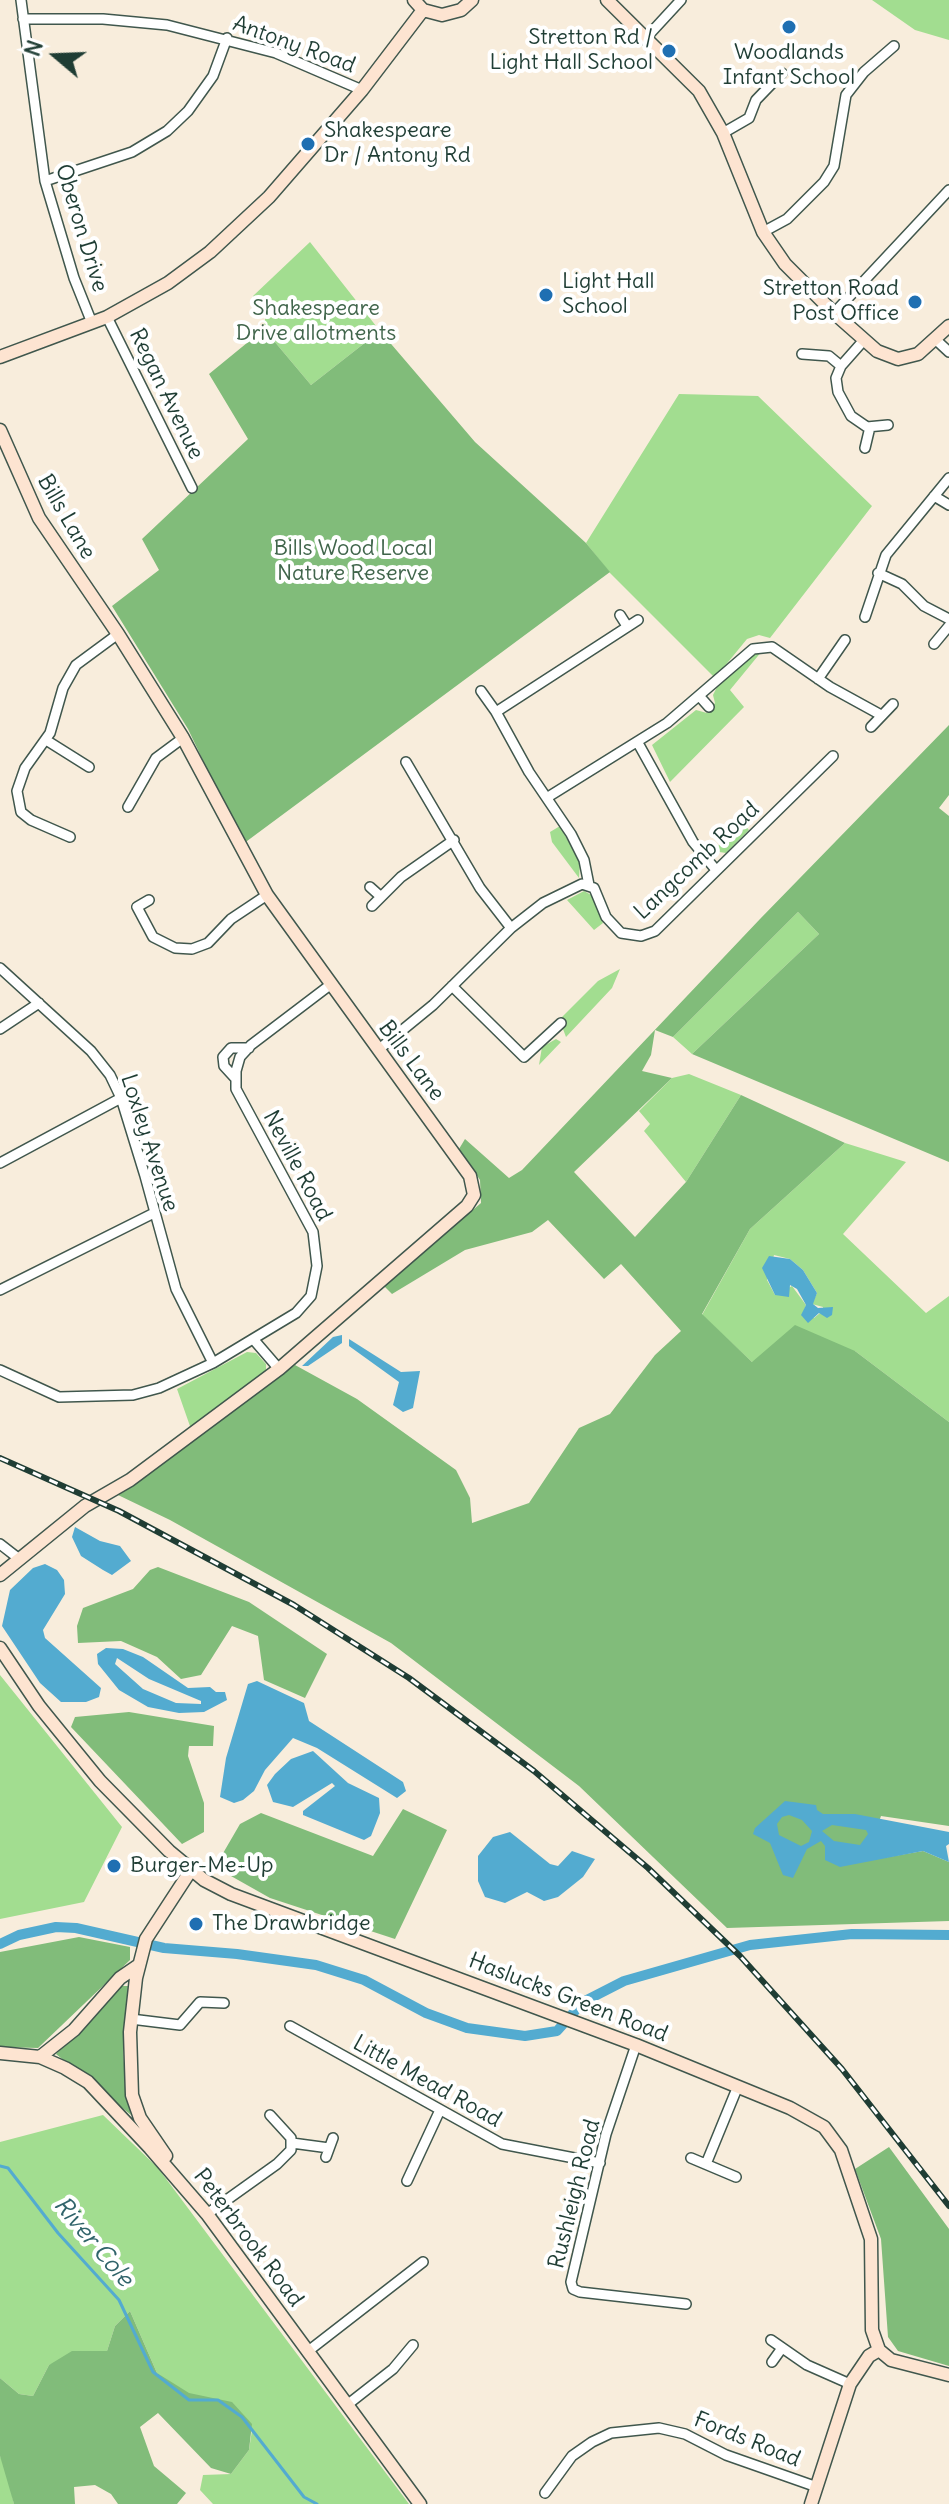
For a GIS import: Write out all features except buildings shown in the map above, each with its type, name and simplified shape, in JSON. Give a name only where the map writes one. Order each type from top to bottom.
[{"type":"street","name":"Oberon Drive","points":[[21,0],[45,181],[74,278],[92,323]]},
{"type":"street","points":[[414,0],[423,10],[452,14],[472,0]]},
{"type":"street","points":[[607,0],[699,91],[723,133],[763,232],[785,264],[834,313],[864,340],[888,357],[898,359],[918,354],[949,326]]},
{"type":"street","points":[[645,39],[681,0]]},
{"type":"street","points":[[0,357],[107,317],[168,283],[210,252],[263,203],[362,90],[423,10]]},
{"type":"street","name":"Antony Road","points":[[23,19],[130,21],[227,38],[291,58],[362,90]]},
{"type":"street","points":[[45,181],[132,152],[167,131],[188,111],[213,76],[227,38]]},
{"type":"street","points":[[763,232],[787,219],[824,182],[834,166],[846,95],[864,72],[894,46]]},
{"type":"street","points":[[723,133],[749,118],[756,100],[782,73]]},
{"type":"street","points":[[834,313],[949,190]]},
{"type":"street","name":"Regan Avenue","points":[[107,317],[192,488]]},
{"type":"street","points":[[935,339],[949,352]]},
{"type":"street","points":[[864,340],[841,366],[836,378],[844,406],[870,427],[888,425]]},
{"type":"street","points":[[802,354],[829,356],[841,366]]},
{"type":"street","points":[[865,448],[870,427]]},
{"type":"street","name":"Bills Lane","points":[[0,430],[39,518],[118,634],[183,738],[267,895],[470,1176],[474,1195],[467,1206],[279,1369],[18,1558],[0,1575]]},
{"type":"street","points":[[865,617],[878,573],[892,547],[949,478]]},
{"type":"street","points":[[934,496],[949,505]]},
{"type":"street","points":[[878,573],[902,584],[924,606],[949,619]]},
{"type":"street","points":[[620,615],[627,626]]},
{"type":"street","points":[[496,712],[638,620]]},
{"type":"street","points":[[934,644],[949,626]]},
{"type":"street","points":[[70,837],[47,828],[21,812],[17,791],[25,768],[46,740],[63,688],[76,665],[118,634]]},
{"type":"street","points":[[818,679],[845,640]]},
{"type":"street","points":[[548,797],[605,759],[638,743],[701,698],[744,653],[765,646],[881,715]]},
{"type":"street","points":[[378,1050],[452,986],[511,928],[543,903],[582,884],[589,885],[584,860],[481,691]]},
{"type":"street","points":[[701,698],[709,707]]},
{"type":"street","points":[[871,727],[893,704]]},
{"type":"street","points":[[128,807],[156,758],[183,738]]},
{"type":"street","points":[[46,740],[89,767]]},
{"type":"street","points":[[638,743],[685,828],[716,870]]},
{"type":"street","name":"Langcomb Road","points":[[589,885],[594,888],[612,925],[621,933],[641,936],[655,931],[833,756]]},
{"type":"street","points":[[812,757],[822,767]]},
{"type":"street","points":[[67,769],[74,758]]},
{"type":"street","points":[[401,778],[409,766],[480,888],[511,928]]},
{"type":"street","points":[[47,828],[54,816]]},
{"type":"street","points":[[372,906],[424,859],[454,840]]},
{"type":"street","points":[[370,887],[380,896]]},
{"type":"street","points":[[149,900],[137,907],[153,937],[175,948],[192,949],[208,943],[231,919],[267,895]]},
{"type":"street","name":"Loxley Avenue","points":[[0,968],[91,1051],[121,1098],[176,1289],[213,1363]]},
{"type":"street","name":"Neville Road","points":[[0,1370],[48,1393],[84,1399],[133,1395],[159,1388],[213,1363],[296,1313],[311,1296],[317,1249],[313,1232],[236,1089],[235,1078],[240,1057],[249,1048],[330,985]]},
{"type":"street","points":[[452,986],[524,1057],[557,1027],[562,1039]]},
{"type":"street","points":[[0,1029],[39,1003]]},
{"type":"street","name":"Neville Road","points":[[235,1078],[224,1066],[223,1057],[231,1048],[249,1048]]},
{"type":"street","points":[[0,1163],[121,1098]]},
{"type":"street","points":[[0,1290],[154,1213]]},
{"type":"street","points":[[254,1340],[279,1369]]},
{"type":"street","points":[[0,1544],[18,1558]]},
{"type":"street","name":"Haslucks Green Road","points":[[0,1648],[71,1747],[191,1870],[231,1894],[636,2045],[811,2117],[834,2136],[850,2172],[871,2239],[872,2330],[879,2350]]},
{"type":"street","points":[[180,2179],[140,2118],[132,2095],[129,2077],[131,2019],[145,1945],[191,1870]]},
{"type":"street","points":[[40,2057],[74,2030],[120,1978],[139,1965]]},
{"type":"street","points":[[131,2019],[180,2025],[200,2002],[224,2003]]},
{"type":"street","name":"Little Mead Road","points":[[290,2026],[502,2144],[600,2163]]},
{"type":"street","name":"Rushleigh Road","points":[[636,2045],[606,2134],[571,2282],[573,2289],[686,2304]]},
{"type":"street","name":"Peterbrook Road","points":[[0,2053],[40,2057],[88,2082],[180,2179],[420,2504]]},
{"type":"street","points":[[706,2164],[738,2086]]},
{"type":"street","points":[[407,2181],[440,2110]]},
{"type":"street","points":[[270,2114],[292,2143],[329,2148]]},
{"type":"street","points":[[207,2214],[287,2157],[292,2143]]},
{"type":"street","points":[[691,2158],[736,2177]]},
{"type":"street","points":[[307,2352],[423,2262]]},
{"type":"street","points":[[771,2340],[807,2365],[850,2384]]},
{"type":"street","points":[[347,2405],[393,2369],[413,2345]]},
{"type":"street","points":[[772,2362],[782,2348]]},
{"type":"street","points":[[811,2504],[850,2384],[869,2356],[879,2350],[891,2360],[949,2375]]},
{"type":"street","name":"Fords Road","points":[[545,2493],[572,2456],[592,2442],[611,2433],[659,2428],[685,2434],[726,2455],[817,2487]]},
{"type":"green space","points":[[872,0],[949,0],[949,40],[915,30]]},
{"type":"green space","name":"Shakespeare Drive allotments","points":[[310,242],[380,331],[311,385],[264,329],[266,310],[253,296]]},
{"type":"green space","name":"Bills Wood Local Nature Reserve","points":[[264,329],[311,385],[380,331],[475,442],[586,543],[610,572],[243,844],[188,729],[112,606],[159,570],[142,539],[248,439],[209,374]]},
{"type":"green space","points":[[679,394],[758,396],[872,506],[770,638],[759,635],[747,639],[715,678],[610,573],[586,543]]},
{"type":"green space","points":[[762,651],[730,690],[744,707],[670,782],[652,745],[696,710],[707,713],[715,703],[713,695],[717,687],[744,660]]},
{"type":"green space","points":[[949,725],[949,795],[939,808],[949,816],[949,1162],[692,1054],[819,934],[798,912],[673,1037],[655,1030],[651,1055],[642,1071],[672,1078],[574,1172],[635,1237],[686,1182],[741,1095],[845,1143],[750,1229],[702,1314],[752,1362],[795,1325],[855,1351],[949,1422],[949,1826],[881,1816],[865,1861],[923,1851],[949,1862],[949,1921],[727,1928],[579,1786],[391,1643],[170,1520],[118,1495],[295,1365],[357,1399],[456,1470],[470,1498],[472,1523],[529,1503],[579,1428],[610,1414],[655,1355],[681,1331],[621,1264],[604,1279],[548,1220],[532,1232],[465,1250],[392,1294],[384,1286],[481,1203],[480,1180],[459,1149],[465,1139],[509,1178],[522,1170],[760,919]]},
{"type":"green space","points":[[742,822],[749,830],[726,853],[713,851]]},
{"type":"green space","points":[[560,826],[580,863],[579,878],[552,842],[550,832]]},
{"type":"green space","points":[[584,891],[593,896],[603,923],[594,930],[567,900]]},
{"type":"green space","points":[[798,912],[819,934],[692,1054],[673,1037]]},
{"type":"green space","points":[[620,969],[612,988],[566,1037],[565,1024],[560,1019],[598,981]]},
{"type":"green space","points":[[556,1039],[561,1042],[539,1065],[542,1047]]},
{"type":"green space","points":[[689,1074],[741,1095],[686,1182],[644,1131],[650,1124],[639,1111],[672,1078]]},
{"type":"green space","points":[[845,1143],[906,1162],[843,1234],[926,1313],[949,1296],[949,1422],[855,1351],[752,1362],[702,1315],[750,1229]],"holes":[[[774,1255],[790,1259],[803,1270],[817,1293],[812,1304],[823,1307],[823,1314],[814,1318],[802,1316],[806,1305],[792,1286],[775,1295],[767,1280]]]},
{"type":"green space","points":[[247,1352],[256,1353],[266,1364],[266,1370],[191,1429],[177,1389]]},
{"type":"green space","points":[[158,1567],[249,1602],[327,1654],[305,1698],[264,1680],[258,1636],[232,1626],[201,1675],[181,1679],[157,1657],[121,1641],[78,1643],[77,1626],[83,1608],[133,1589],[150,1570]]},
{"type":"green space","points":[[0,1675],[122,1827],[84,1902],[0,1919]]},
{"type":"green space","points":[[129,1712],[214,1726],[213,1746],[189,1746],[188,1756],[204,1803],[204,1832],[182,1844],[71,1727],[75,1717]]},
{"type":"green space","points":[[403,1809],[447,1830],[395,1939],[270,1898],[215,1867],[240,1824],[261,1813],[373,1856]]},
{"type":"green space","points":[[79,1937],[130,1947],[130,1960],[38,2048],[0,2047],[0,1952]]},
{"type":"green space","points":[[120,1986],[128,1986],[123,2043],[125,2087],[131,2115],[56,2054]]},
{"type":"green space","points":[[103,2115],[158,2168],[409,2504],[213,2504],[200,2490],[203,2475],[231,2474],[249,2450],[252,2430],[242,2417],[189,2400],[157,2373],[130,2311],[115,2326],[107,2351],[49,2365],[33,2396],[19,2394],[0,2378],[0,2142]]},
{"type":"green space","points":[[889,2147],[949,2229],[949,2366],[898,2351],[888,2337],[881,2239],[855,2169]]},
{"type":"green space","points":[[130,2311],[157,2373],[189,2393],[232,2402],[252,2424],[249,2450],[231,2474],[211,2468],[158,2413],[140,2427],[154,2466],[186,2493],[177,2504],[118,2504],[111,2494],[95,2485],[74,2487],[75,2504],[14,2504],[0,2456],[0,2378],[19,2394],[33,2396],[49,2365],[72,2351],[107,2351],[115,2326]]},
{"type":"green space","points":[[0,2456],[6,2467],[14,2504],[0,2504]]},
{"type":"water","points":[[769,1256],[790,1259],[803,1270],[817,1293],[813,1304],[818,1308],[833,1307],[832,1315],[827,1318],[819,1313],[808,1323],[801,1315],[806,1305],[797,1289],[790,1285],[789,1297],[775,1295],[762,1268]]},
{"type":"water","points":[[342,1335],[342,1343],[308,1366],[302,1366],[333,1337]]},
{"type":"water","points":[[349,1339],[401,1372],[420,1371],[413,1408],[403,1412],[393,1405],[399,1382],[349,1346]]},
{"type":"water","points":[[75,1527],[100,1541],[120,1546],[131,1561],[112,1575],[103,1570],[81,1556],[72,1537]]},
{"type":"water","points":[[45,1564],[57,1570],[64,1580],[65,1594],[43,1630],[45,1638],[101,1688],[99,1697],[86,1702],[61,1702],[40,1683],[2,1626],[10,1590],[33,1568]]},
{"type":"water","points":[[106,1648],[123,1649],[143,1657],[188,1688],[210,1687],[216,1692],[225,1692],[227,1700],[204,1712],[179,1713],[148,1707],[119,1690],[98,1664],[97,1654]],"holes":[[[117,1658],[149,1679],[201,1701],[201,1704],[176,1703],[143,1689],[115,1664]]]},
{"type":"water","points":[[257,1681],[304,1703],[309,1721],[403,1782],[406,1791],[397,1798],[317,1748],[293,1738],[265,1770],[254,1791],[243,1800],[234,1803],[220,1797],[226,1758],[248,1684]]},
{"type":"water","points":[[313,1751],[348,1783],[379,1798],[380,1813],[371,1836],[364,1840],[303,1815],[303,1811],[335,1786],[332,1783],[293,1807],[273,1802],[267,1785],[275,1774],[291,1759]]},
{"type":"water","points":[[785,1801],[816,1805],[823,1814],[855,1814],[949,1832],[949,1844],[946,1846],[949,1862],[923,1851],[840,1867],[825,1860],[825,1846],[821,1841],[807,1849],[793,1878],[783,1875],[770,1843],[753,1834],[755,1828]],"holes":[[[789,1815],[802,1820],[812,1831],[809,1842],[801,1846],[779,1835],[777,1824],[782,1817]],[[832,1825],[866,1830],[868,1834],[860,1845],[834,1841],[822,1831]]]},
{"type":"water","points":[[510,1832],[550,1864],[558,1866],[572,1851],[595,1859],[583,1877],[558,1897],[544,1901],[527,1892],[505,1903],[485,1897],[478,1881],[478,1856],[493,1837]]},
{"type":"waterway","points":[[0,1944],[19,1935],[56,1927],[76,1928],[164,1948],[316,1965],[364,1980],[426,2013],[467,2028],[525,2036],[557,2031],[583,2002],[624,1981],[750,1945],[852,1934],[949,1935]]},
{"type":"waterway","name":"River Cole","points":[[0,2166],[8,2168],[58,2233],[119,2300],[153,2372],[189,2400],[218,2400],[242,2417],[304,2497],[317,2504]]},
{"type":"railway","points":[[0,1458],[119,1511],[294,1605],[409,1678],[534,1771],[648,1868],[740,1956],[842,2069],[949,2206]]},
{"type":"place","name":"Woodlands Infant School","points":[[789,27]]},
{"type":"place","name":"Stretton Rd / Light Hall School","points":[[669,51]]},
{"type":"place","name":"Shakespeare Dr / Antony Rd","points":[[308,144]]},
{"type":"place","name":"Light Hall School","points":[[546,295]]},
{"type":"place","name":"Stretton Road Post Office","points":[[915,302]]},
{"type":"place","name":"Burger-Me-Up","points":[[114,1866]]},
{"type":"place","name":"The Drawbridge","points":[[196,1924]]}]
